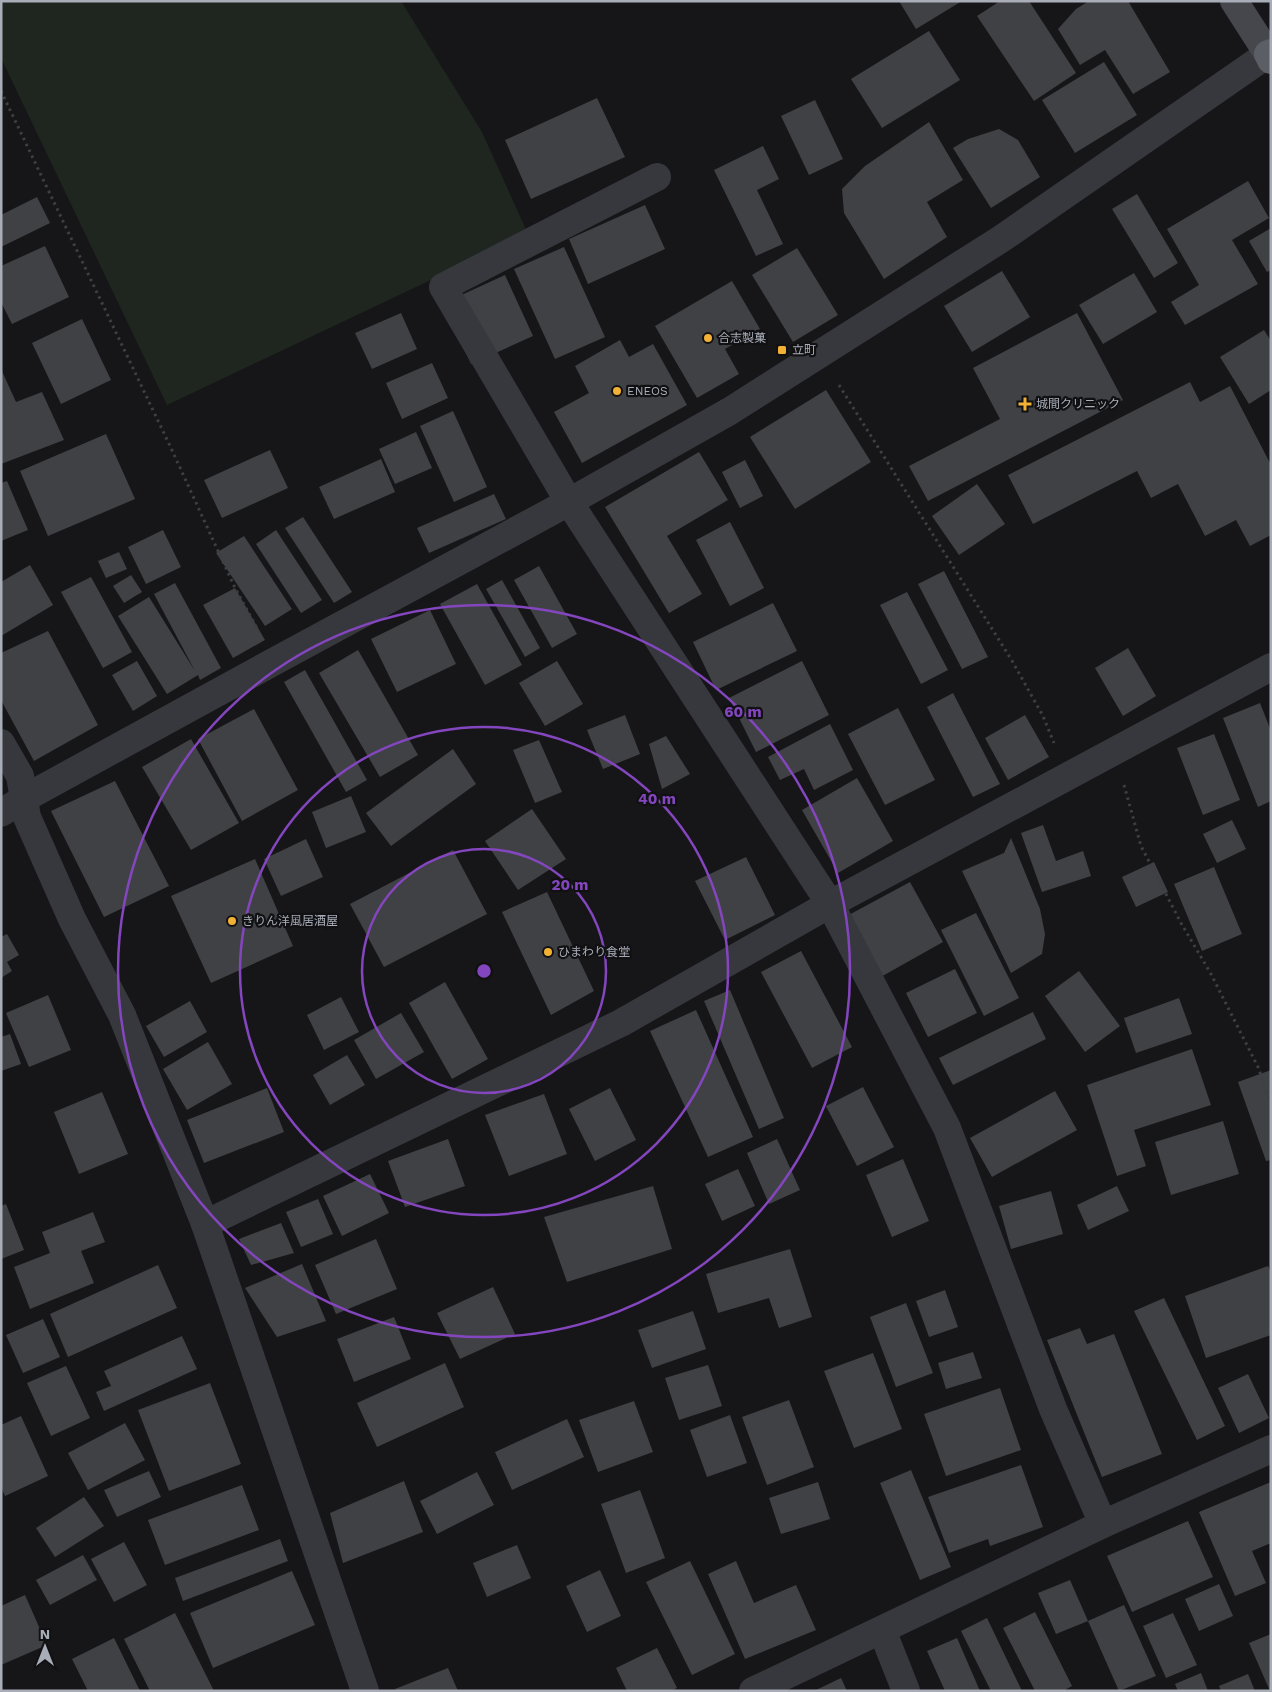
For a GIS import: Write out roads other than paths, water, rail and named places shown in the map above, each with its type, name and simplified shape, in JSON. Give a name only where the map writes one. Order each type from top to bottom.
[{"type":"main road","points":[[1234,1],[1270,56]]},
{"type":"street","points":[[1,813],[275,661],[569,502],[730,411],[1001,239],[1270,56]]},
{"type":"street","points":[[657,177],[442,287],[569,502],[830,904],[946,1128],[1053,1409],[1103,1524]]},
{"type":"street","points":[[205,1224],[621,1024],[830,904],[1271,667]]},
{"type":"street","points":[[1,743],[20,776],[27,817],[72,919],[122,1015],[205,1224],[365,1691]]},
{"type":"street","points":[[753,1691],[1103,1524],[1271,1449]]},
{"type":"street","points":[[882,1630],[906,1691]]},
{"type":"place","name":"合志製菓","points":[[708,338]]},
{"type":"place","name":"立町","points":[[782,350]]},
{"type":"place","name":"ENEOS","points":[[617,391]]},
{"type":"place","name":"城間クリニック","points":[[1025,404]]},
{"type":"place","name":"きりん洋風居酒屋","points":[[232,921]]},
{"type":"place","name":"ひまわり食堂","points":[[548,952]]}]
